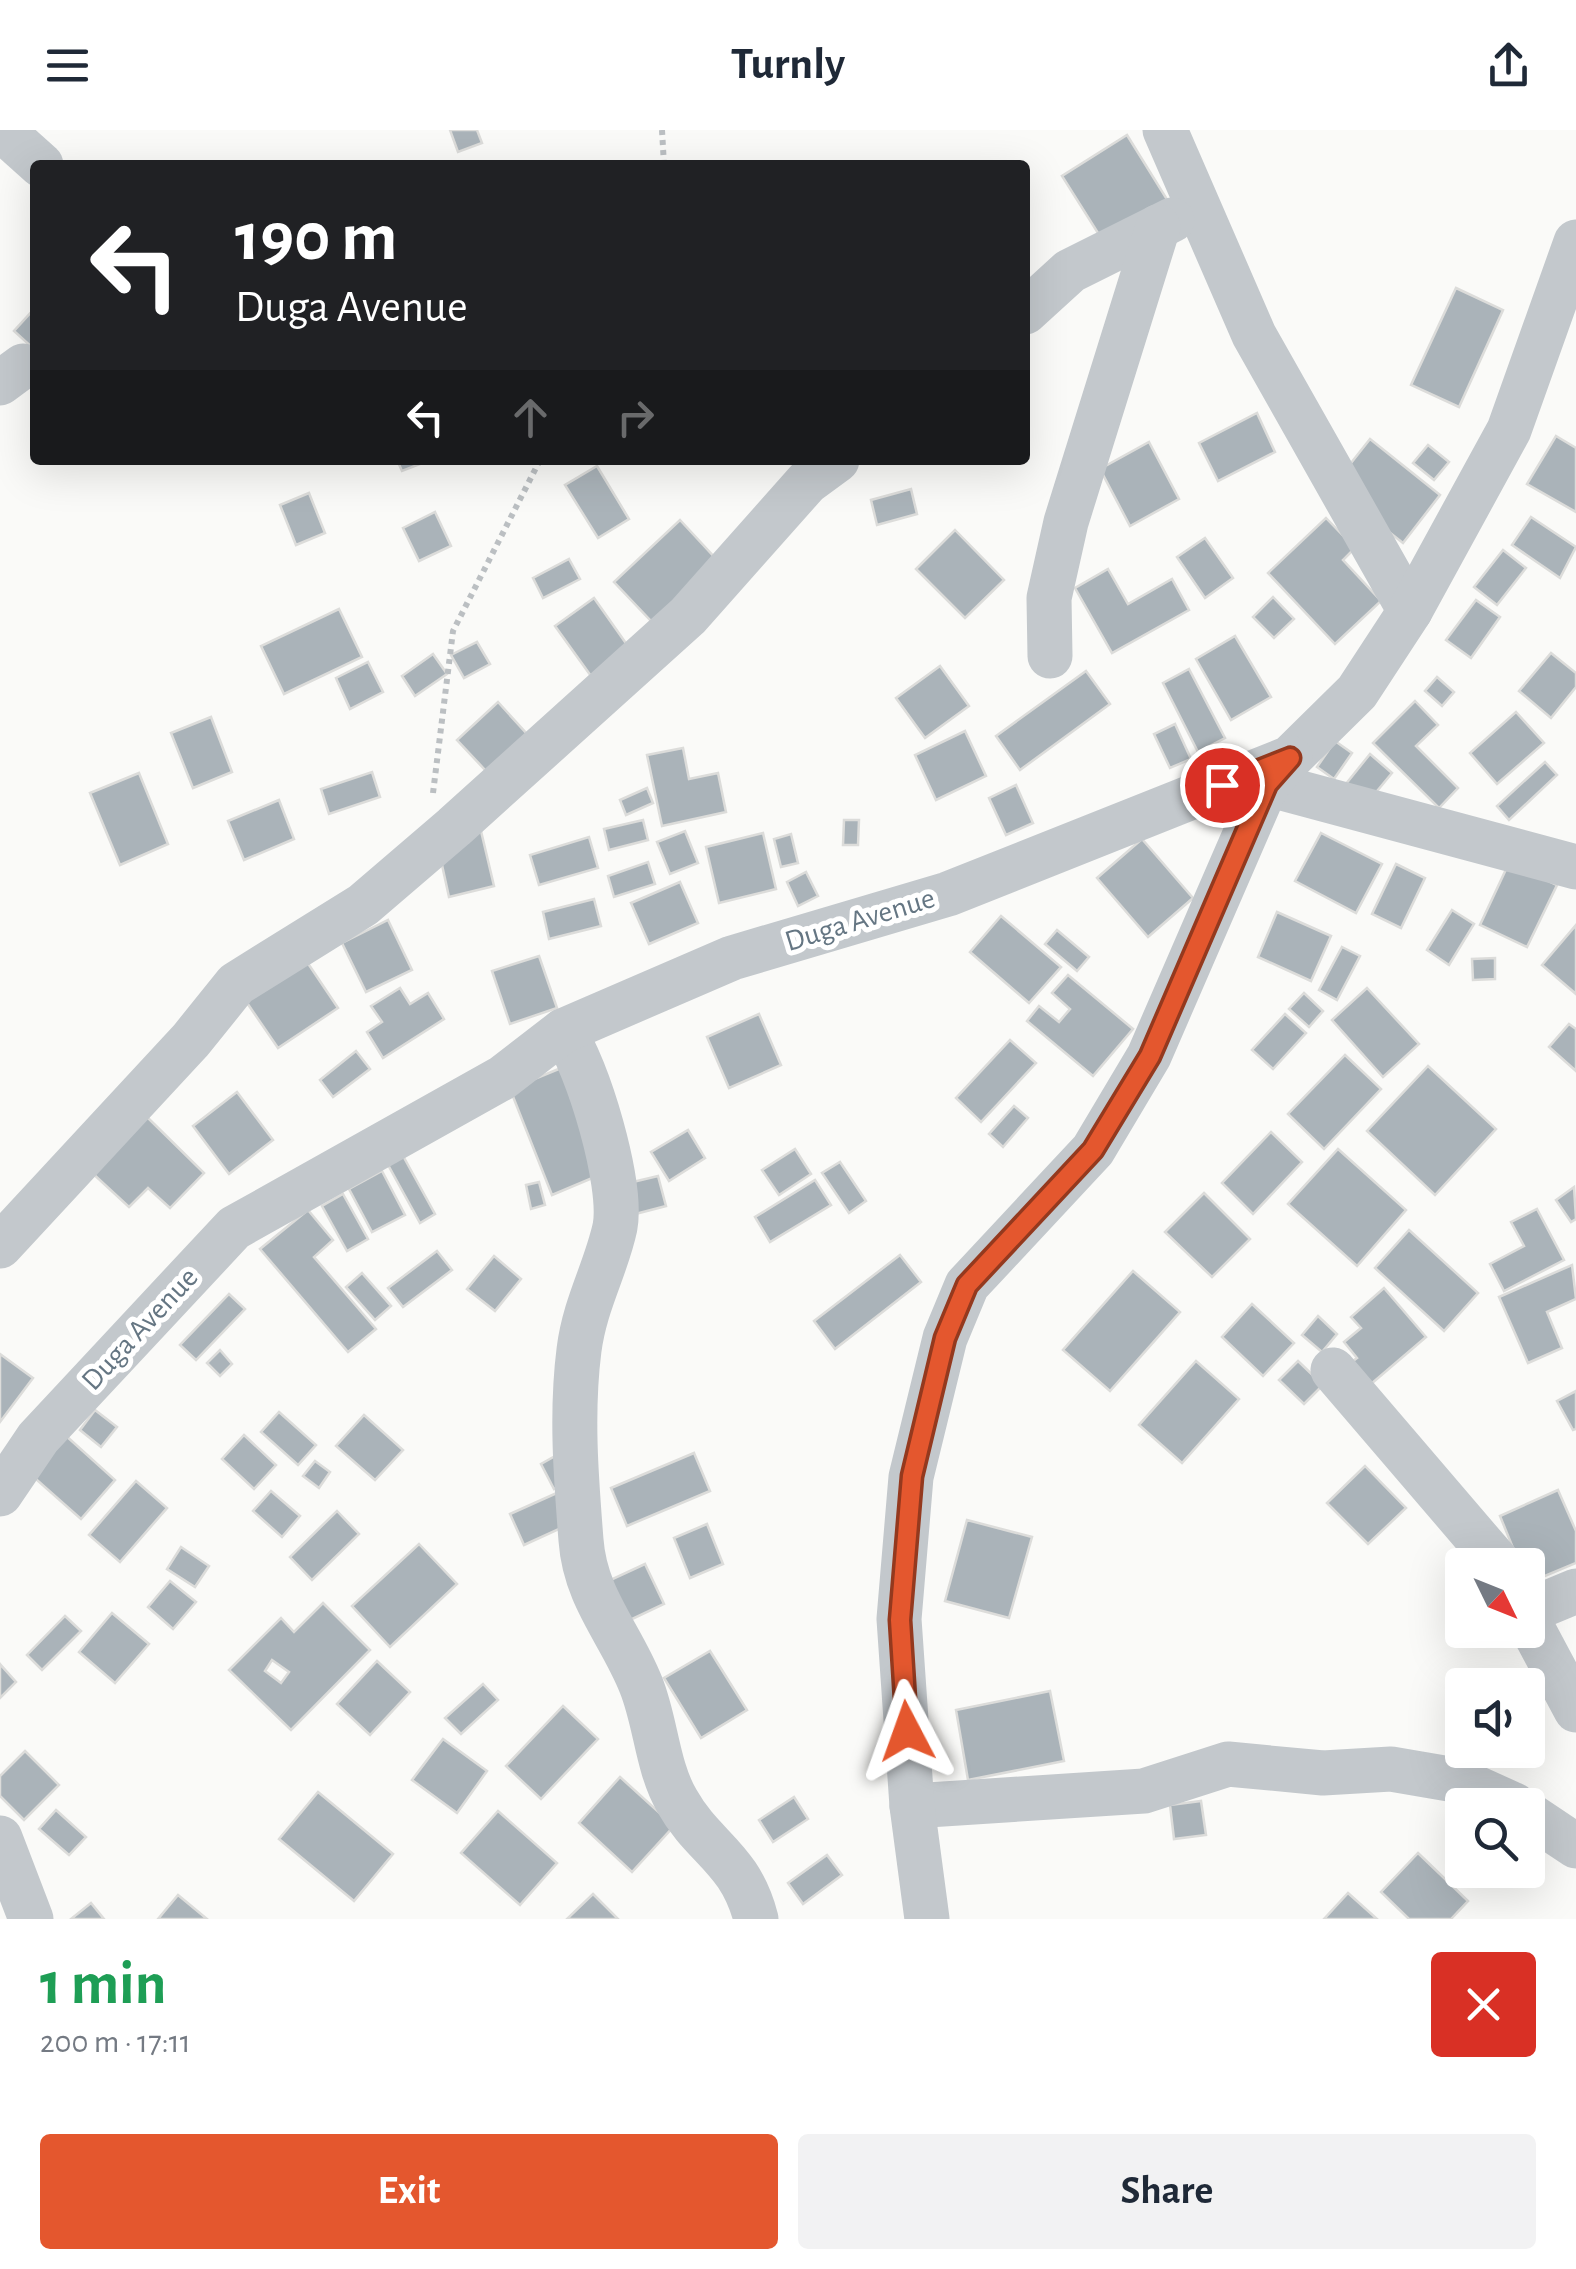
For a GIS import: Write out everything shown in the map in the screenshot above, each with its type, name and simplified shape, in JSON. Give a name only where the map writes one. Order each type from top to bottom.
[{"type":"street","points":[[2,130],[35,160]]},
{"type":"street","points":[[1165,130],[1177,218],[1254,335],[1410,612]]},
{"type":"street","points":[[1030,307],[1070,271],[1177,218]]},
{"type":"street","points":[[1050,656],[1049,598],[1066,522],[1177,218]]},
{"type":"street","name":"Duga Avenue","points":[[0,1494],[38,1438],[234,1228],[502,1078],[563,1031],[732,958],[948,894],[1278,771],[1358,692],[1410,612],[1509,430],[1576,242]]},
{"type":"street","points":[[0,1246],[191,1040],[236,984],[363,905],[688,616],[807,482],[830,465]]},
{"type":"street","points":[[927,1919],[912,1806],[900,1620],[912,1476],[945,1338],[967,1285],[1093,1150],[1150,1056],[1278,771],[1576,867]]},
{"type":"street","points":[[563,1031],[578,1056],[614,1178],[616,1224],[591,1290],[579,1349],[575,1408],[581,1546],[588,1587],[640,1682],[677,1802],[726,1855],[748,1889],[756,1919]]},
{"type":"street","points":[[1333,1370],[1485,1548]]},
{"type":"street","points":[[1545,1604],[1576,1592]]},
{"type":"street","points":[[1543,1648],[1576,1710]]},
{"type":"street","points":[[912,1806],[1144,1790],[1228,1764],[1322,1772],[1391,1769],[1461,1781],[1476,1788]]},
{"type":"street","points":[[1545,1825],[1576,1846]]},
{"type":"street","points":[[0,1838],[31,1919]]},
{"type":"path","points":[[662,130],[664,160]]},
{"type":"path","points":[[426,849],[453,632],[537,465]]},
{"type":"building","points":[[450,130],[477,130],[482,143],[458,152]]},
{"type":"building","points":[[1127,135],[1168,201],[1103,241],[1062,176]]},
{"type":"building","points":[[1456,288],[1503,310],[1459,407],[1411,385]]},
{"type":"building","points":[[30,313],[30,345],[14,331]]},
{"type":"building","points":[[1257,413],[1275,452],[1218,481],[1199,443]]},
{"type":"building","points":[[1556,436],[1576,448],[1576,512],[1527,484]]},
{"type":"building","points":[[1370,439],[1440,495],[1403,543],[1332,487]]},
{"type":"building","points":[[1149,442],[1179,499],[1130,526],[1100,469]]},
{"type":"building","points":[[1428,445],[1449,462],[1434,480],[1413,463]]},
{"type":"building","points":[[597,466],[629,519],[598,538],[565,485]]},
{"type":"building","points":[[911,489],[917,514],[877,525],[871,500]]},
{"type":"building","points":[[309,493],[325,533],[296,545],[280,505]]},
{"type":"building","points":[[435,512],[451,546],[419,561],[403,528]]},
{"type":"building","points":[[1531,517],[1576,547],[1560,578],[1512,545]]},
{"type":"building","points":[[1326,518],[1355,548],[1343,560],[1381,601],[1335,644],[1268,573]]},
{"type":"building","points":[[680,520],[717,560],[652,622],[614,582]]},
{"type":"building","points":[[955,530],[1004,580],[965,618],[916,569]]},
{"type":"building","points":[[1205,538],[1233,578],[1205,598],[1177,557]]},
{"type":"building","points":[[1503,550],[1526,568],[1497,605],[1474,587]]},
{"type":"building","points":[[569,559],[580,579],[543,598],[533,578]]},
{"type":"building","points":[[1108,569],[1128,604],[1172,579],[1189,610],[1112,653],[1075,588]]},
{"type":"building","points":[[1273,597],[1294,619],[1274,638],[1253,617]]},
{"type":"building","points":[[594,598],[630,649],[591,676],[555,626]]},
{"type":"building","points":[[1476,600],[1500,617],[1471,658],[1446,640]]},
{"type":"building","points":[[339,609],[362,657],[284,694],[261,646]]},
{"type":"building","points":[[1235,636],[1271,697],[1231,720],[1196,659]]},
{"type":"building","points":[[477,642],[490,664],[464,678],[451,655]]},
{"type":"building","points":[[1551,653],[1576,673],[1576,687],[1551,718],[1519,691]]},
{"type":"building","points":[[433,654],[447,674],[415,696],[402,676]]},
{"type":"building","points":[[368,662],[383,692],[350,709],[336,678]]},
{"type":"building","points":[[940,666],[969,706],[925,738],[896,698]]},
{"type":"building","points":[[1189,669],[1225,738],[1198,752],[1163,683]]},
{"type":"building","points":[[1086,671],[1110,704],[1020,770],[996,736]]},
{"type":"building","points":[[1437,677],[1454,692],[1442,706],[1425,691]]},
{"type":"building","points":[[1415,701],[1438,725],[1416,746],[1458,788],[1439,808],[1373,743]]},
{"type":"building","points":[[498,702],[527,734],[486,771],[457,740]]},
{"type":"building","points":[[1516,712],[1544,743],[1497,784],[1470,753]]},
{"type":"building","points":[[211,717],[232,772],[193,788],[171,733]]},
{"type":"building","points":[[1175,724],[1191,759],[1170,768],[1154,734]]},
{"type":"building","points":[[965,731],[986,776],[936,800],[915,755]]},
{"type":"building","points":[[1335,741],[1352,753],[1334,779],[1317,767]]},
{"type":"building","points":[[683,748],[689,779],[718,773],[726,812],[662,826],[647,755]]},
{"type":"building","points":[[1370,754],[1392,773],[1363,808],[1341,790]]},
{"type":"building","points":[[1545,762],[1557,775],[1509,820],[1497,806]]},
{"type":"building","points":[[372,772],[380,797],[329,814],[321,789]]},
{"type":"building","points":[[139,773],[168,844],[120,865],[90,793]]},
{"type":"building","points":[[1016,785],[1033,823],[1006,835],[989,798]]},
{"type":"building","points":[[647,788],[653,803],[626,815],[620,800]]},
{"type":"building","points":[[279,800],[294,839],[244,860],[228,821]]},
{"type":"building","points":[[643,820],[648,840],[609,850],[604,829]]},
{"type":"building","points":[[844,820],[859,820],[858,845],[843,845]]},
{"type":"building","points":[[481,831],[494,886],[449,897],[437,842]]},
{"type":"building","points":[[685,831],[698,863],[670,874],[657,842]]},
{"type":"building","points":[[763,833],[776,889],[719,903],[706,847]]},
{"type":"building","points":[[1321,833],[1382,864],[1356,913],[1295,881]]},
{"type":"building","points":[[791,834],[798,863],[781,867],[774,839]]},
{"type":"building","points":[[589,837],[598,868],[539,885],[530,855]]},
{"type":"building","points":[[1142,839],[1193,898],[1148,937],[1097,878]]},
{"type":"building","points":[[648,862],[655,884],[614,897],[608,876]]},
{"type":"building","points":[[1509,863],[1557,885],[1527,947],[1480,925]]},
{"type":"building","points":[[1396,864],[1425,878],[1401,928],[1372,914]]},
{"type":"building","points":[[806,872],[818,896],[798,906],[787,882]]},
{"type":"building","points":[[680,882],[698,923],[649,944],[631,903]]},
{"type":"building","points":[[594,899],[601,926],[549,939],[543,912]]},
{"type":"building","points":[[1452,910],[1474,924],[1449,965],[1427,950]]},
{"type":"building","points":[[1277,912],[1331,936],[1311,981],[1258,957]]},
{"type":"building","points":[[1001,916],[1061,967],[1029,1003],[970,952]]},
{"type":"building","points":[[388,920],[412,970],[366,992],[342,943]]},
{"type":"building","points":[[1576,925],[1576,994],[1542,965]]},
{"type":"building","points":[[1057,930],[1089,957],[1077,971],[1045,944]]},
{"type":"building","points":[[1342,947],[1360,956],[1337,1000],[1319,990]]},
{"type":"building","points":[[303,956],[338,1008],[278,1048],[243,997]]},
{"type":"building","points":[[539,956],[557,1008],[510,1024],[492,971]]},
{"type":"building","points":[[1495,958],[1495,979],[1473,980],[1472,959]]},
{"type":"building","points":[[1068,975],[1133,1029],[1093,1076],[1027,1021],[1039,1006],[1059,1022],[1070,1009],[1052,993]]},
{"type":"building","points":[[400,988],[410,1004],[428,993],[444,1019],[383,1058],[367,1032],[382,1022],[371,1006]]},
{"type":"building","points":[[1367,988],[1419,1044],[1383,1077],[1332,1020]]},
{"type":"building","points":[[1304,993],[1323,1011],[1309,1027],[1289,1009]]},
{"type":"building","points":[[759,1014],[781,1065],[729,1088],[707,1037]]},
{"type":"building","points":[[1285,1014],[1306,1033],[1273,1069],[1252,1050]]},
{"type":"building","points":[[1569,1024],[1576,1029],[1576,1071],[1549,1047]]},
{"type":"building","points":[[1010,1040],[1036,1063],[981,1122],[956,1098]]},
{"type":"building","points":[[356,1051],[370,1069],[333,1097],[320,1080]]},
{"type":"building","points":[[1345,1055],[1381,1089],[1324,1149],[1288,1114]]},
{"type":"building","points":[[566,1066],[609,1171],[552,1195],[510,1089]]},
{"type":"building","points":[[1428,1066],[1496,1129],[1435,1195],[1367,1131]]},
{"type":"building","points":[[237,1092],[273,1140],[229,1174],[193,1126]]},
{"type":"building","points":[[1014,1106],[1028,1118],[1003,1147],[989,1134]]},
{"type":"building","points":[[145,1115],[204,1173],[170,1208],[148,1188],[129,1207],[90,1171]]},
{"type":"building","points":[[688,1130],[705,1158],[669,1181],[651,1152]]},
{"type":"building","points":[[1271,1132],[1302,1162],[1253,1214],[1222,1183]]},
{"type":"building","points":[[795,1149],[811,1174],[779,1195],[762,1170]]},
{"type":"building","points":[[1338,1149],[1406,1210],[1357,1266],[1288,1204]]},
{"type":"building","points":[[402,1154],[435,1214],[420,1223],[387,1163]]},
{"type":"building","points":[[840,1162],[866,1201],[849,1213],[822,1173]]},
{"type":"building","points":[[382,1171],[405,1215],[372,1232],[349,1189]]},
{"type":"building","points":[[658,1176],[666,1206],[624,1217],[616,1186]]},
{"type":"building","points":[[815,1180],[831,1205],[770,1242],[755,1217]]},
{"type":"building","points":[[539,1182],[545,1205],[531,1209],[526,1185]]},
{"type":"building","points":[[1574,1187],[1576,1219],[1571,1222],[1556,1200]]},
{"type":"building","points":[[1204,1193],[1250,1239],[1212,1277],[1165,1232]]},
{"type":"building","points":[[343,1194],[368,1239],[347,1251],[322,1206]]},
{"type":"building","points":[[1537,1209],[1564,1260],[1504,1291],[1490,1264],[1524,1246],[1511,1222]]},
{"type":"building","points":[[308,1210],[333,1240],[314,1257],[376,1329],[348,1352],[260,1249]]},
{"type":"building","points":[[1409,1230],[1478,1293],[1444,1331],[1375,1268]]},
{"type":"building","points":[[437,1251],[452,1270],[403,1307],[388,1288]]},
{"type":"building","points":[[900,1255],[921,1282],[835,1349],[814,1321]]},
{"type":"building","points":[[494,1256],[521,1279],[495,1311],[467,1289]]},
{"type":"building","points":[[1572,1265],[1576,1299],[1547,1312],[1562,1348],[1528,1363],[1499,1297]]},
{"type":"building","points":[[1133,1271],[1180,1312],[1110,1391],[1063,1350]]},
{"type":"building","points":[[362,1273],[391,1306],[375,1320],[346,1287]]},
{"type":"building","points":[[1384,1288],[1426,1337],[1364,1390],[1345,1367],[1357,1358],[1344,1342],[1361,1328],[1351,1317]]},
{"type":"building","points":[[229,1294],[245,1309],[196,1360],[180,1345]]},
{"type":"building","points":[[1252,1304],[1294,1343],[1263,1376],[1222,1337]]},
{"type":"building","points":[[1318,1316],[1337,1334],[1322,1352],[1302,1335]]},
{"type":"building","points":[[220,1350],[232,1364],[220,1376],[207,1363]]},
{"type":"building","points":[[0,1354],[33,1378],[0,1422]]},
{"type":"building","points":[[1196,1361],[1239,1399],[1182,1463],[1139,1425]]},
{"type":"building","points":[[1298,1361],[1323,1385],[1304,1404],[1279,1380]]},
{"type":"building","points":[[1576,1391],[1576,1429],[1573,1430],[1557,1401]]},
{"type":"building","points":[[95,1410],[117,1427],[101,1447],[80,1430]]},
{"type":"building","points":[[279,1412],[316,1445],[298,1465],[261,1432]]},
{"type":"building","points":[[364,1415],[403,1450],[375,1480],[336,1446]]},
{"type":"building","points":[[64,1434],[115,1480],[81,1519],[29,1473]]},
{"type":"building","points":[[244,1435],[276,1465],[254,1489],[222,1459]]},
{"type":"building","points":[[694,1453],[710,1491],[627,1526],[611,1488]]},
{"type":"building","points":[[557,1455],[570,1480],[554,1489],[541,1464]]},
{"type":"building","points":[[315,1461],[330,1472],[319,1488],[303,1476]]},
{"type":"building","points":[[1365,1466],[1406,1508],[1368,1544],[1327,1503]]},
{"type":"building","points":[[136,1481],[167,1508],[120,1562],[89,1535]]},
{"type":"building","points":[[1558,1490],[1576,1531],[1576,1563],[1545,1576],[1545,1548],[1513,1548],[1500,1516]]},
{"type":"building","points":[[271,1491],[300,1516],[282,1537],[253,1511]]},
{"type":"building","points":[[559,1492],[572,1523],[524,1545],[510,1514]]},
{"type":"building","points":[[337,1511],[359,1534],[312,1580],[290,1557]]},
{"type":"building","points":[[967,1520],[1032,1537],[1009,1618],[945,1601]]},
{"type":"building","points":[[707,1524],[723,1564],[690,1578],[674,1538]]},
{"type":"building","points":[[419,1544],[457,1584],[390,1647],[352,1606]]},
{"type":"building","points":[[181,1547],[209,1566],[195,1587],[167,1569]]},
{"type":"building","points":[[645,1564],[664,1604],[611,1629],[593,1588]]},
{"type":"building","points":[[170,1581],[196,1602],[173,1629],[148,1607]]},
{"type":"building","points":[[323,1603],[370,1650],[291,1730],[229,1670],[281,1618],[294,1632]],"holes":[[[272,1660],[289,1672],[281,1683],[265,1671]]]},
{"type":"building","points":[[112,1613],[149,1644],[115,1683],[79,1652]]},
{"type":"building","points":[[65,1616],[81,1631],[42,1670],[27,1655]]},
{"type":"building","points":[[710,1651],[747,1710],[701,1738],[664,1678]]},
{"type":"building","points":[[377,1661],[410,1692],[370,1735],[337,1704]]},
{"type":"building","points":[[0,1664],[16,1682],[0,1698]]},
{"type":"building","points":[[483,1684],[498,1700],[461,1734],[445,1718]]},
{"type":"building","points":[[1050,1691],[1064,1761],[968,1780],[956,1710]]},
{"type":"building","points":[[563,1706],[598,1739],[541,1799],[506,1766]]},
{"type":"building","points":[[443,1739],[487,1771],[457,1813],[412,1780]]},
{"type":"building","points":[[25,1751],[59,1785],[24,1820],[0,1796],[0,1776]]},
{"type":"building","points":[[620,1777],[674,1826],[632,1872],[579,1823]]},
{"type":"building","points":[[318,1792],[393,1854],[354,1901],[279,1839]]},
{"type":"building","points":[[794,1797],[808,1819],[773,1842],[759,1820]]},
{"type":"building","points":[[1201,1801],[1206,1835],[1174,1839],[1170,1805]]},
{"type":"building","points":[[56,1810],[86,1837],[69,1855],[39,1829]]},
{"type":"building","points":[[498,1811],[557,1863],[520,1905],[461,1853]]},
{"type":"building","points":[[1418,1853],[1445,1879],[1445,1888],[1454,1888],[1468,1901],[1451,1919],[1409,1919],[1381,1892]]},
{"type":"building","points":[[827,1855],[842,1875],[803,1904],[788,1883]]},
{"type":"building","points":[[1348,1893],[1377,1919],[1324,1919]]},
{"type":"building","points":[[593,1894],[618,1919],[567,1919]]},
{"type":"building","points":[[178,1895],[207,1919],[158,1919]]},
{"type":"building","points":[[91,1903],[104,1919],[71,1919]]},
{"type":"route","points":[[907,1731],[900,1620],[912,1476],[945,1338],[967,1285],[1093,1150],[1150,1056],[1267,784],[1290,758],[1222,785]]}]
